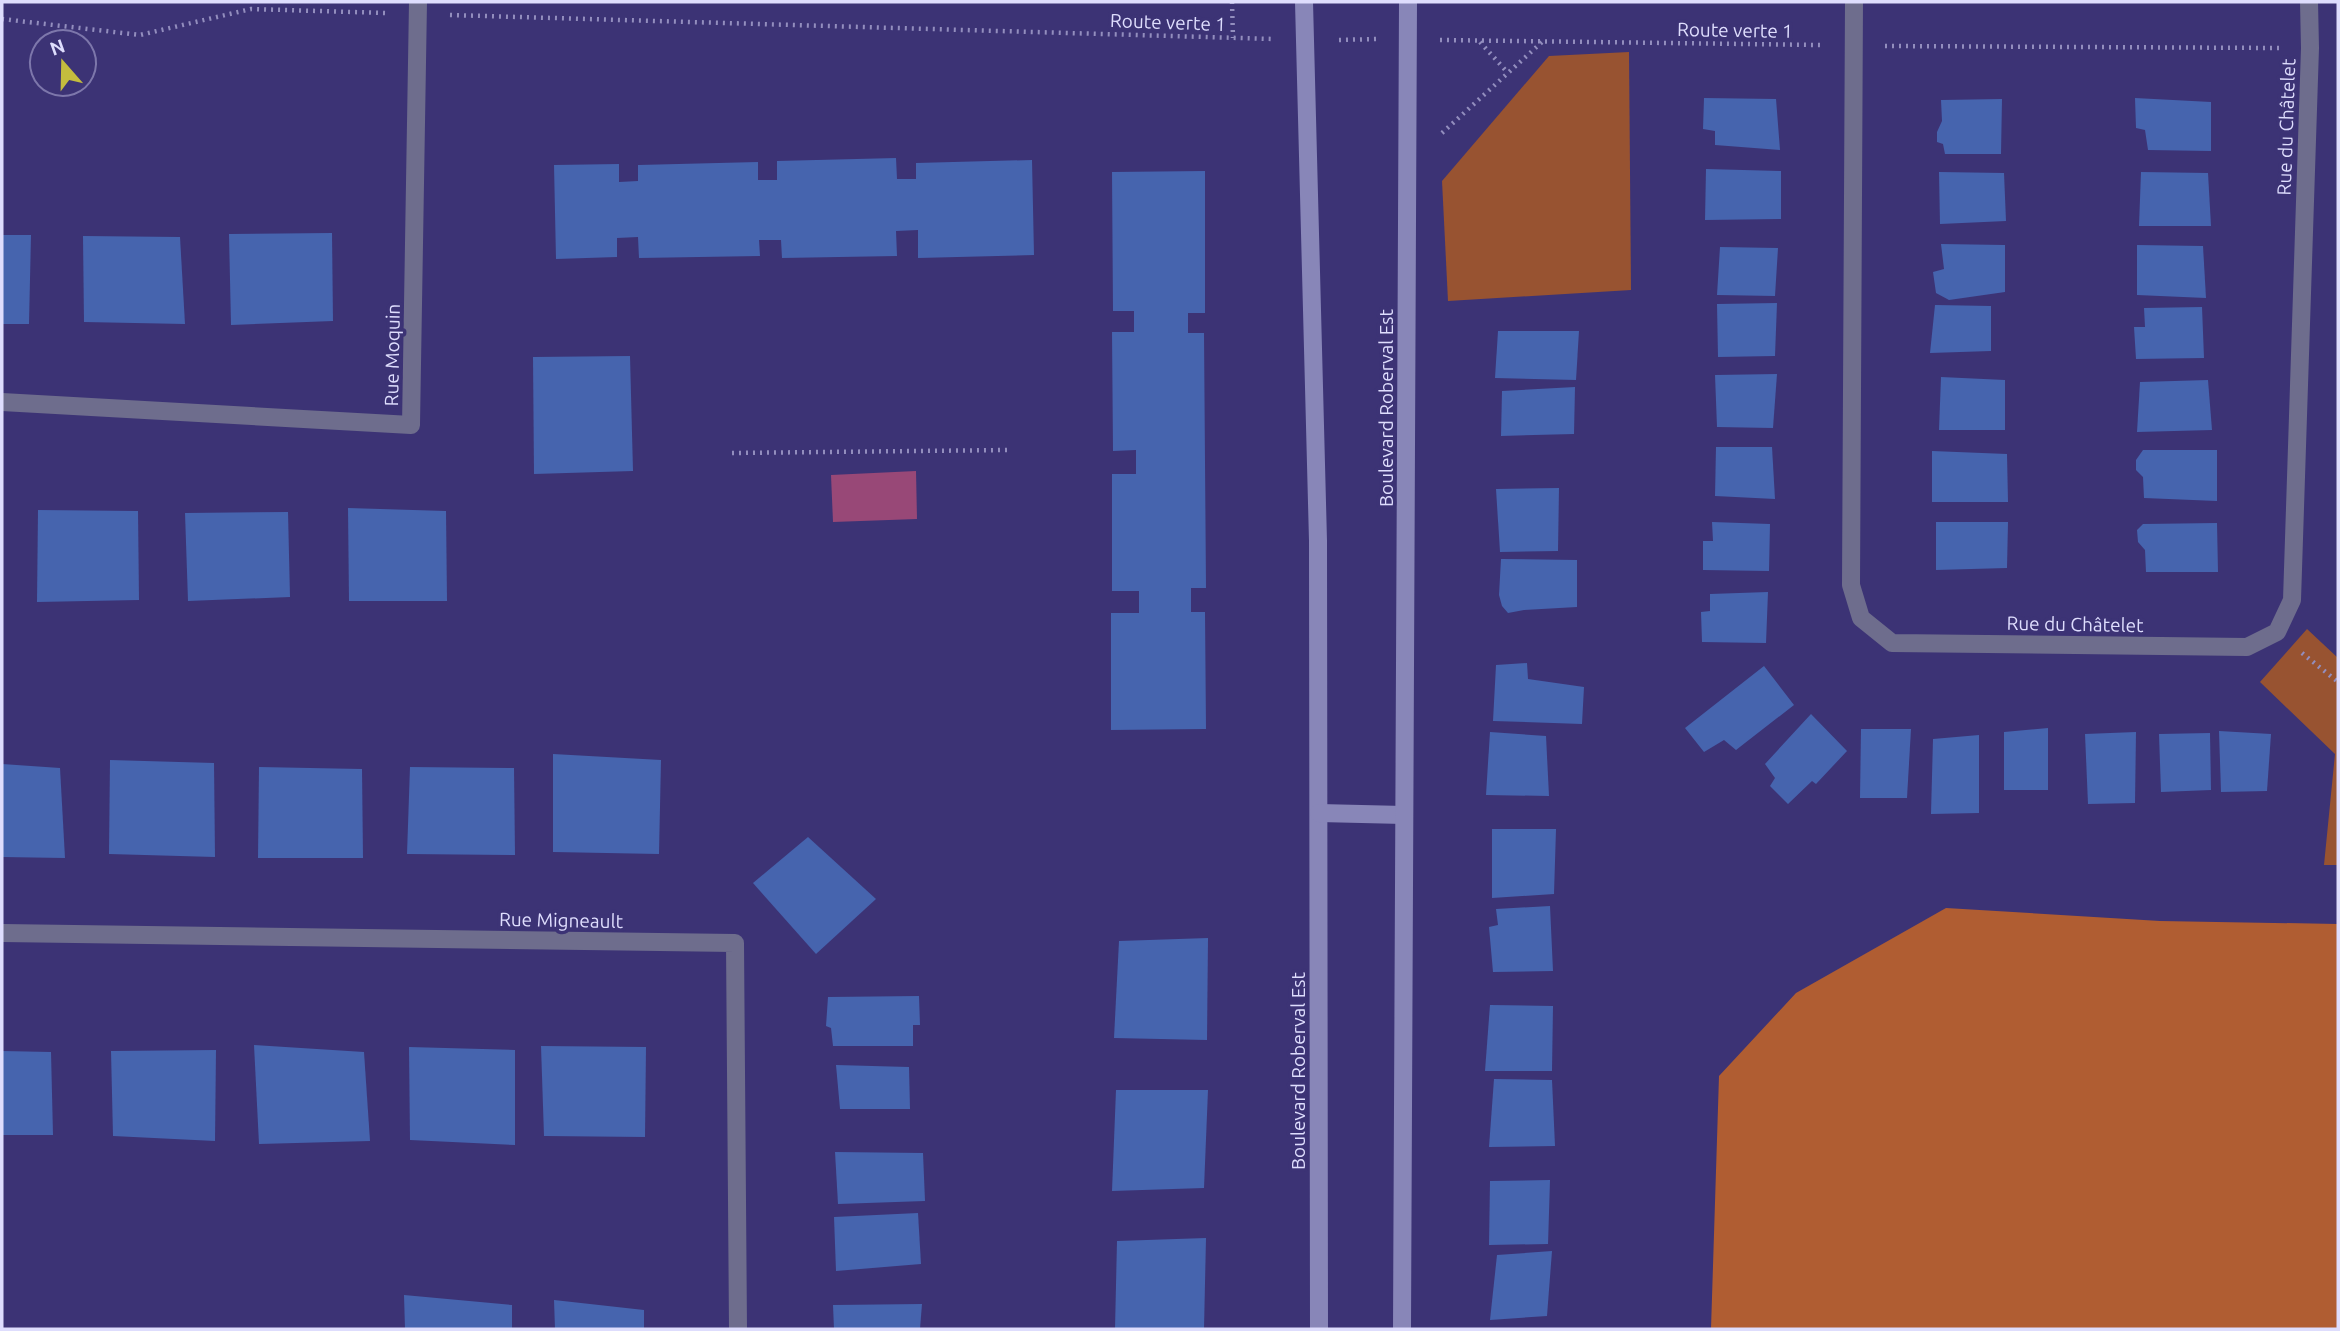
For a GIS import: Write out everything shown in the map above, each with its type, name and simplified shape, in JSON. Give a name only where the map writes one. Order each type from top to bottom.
[{"type":"street","name":"Boulevard Roberval Est","points":[[1304,2],[1318,541],[1319,1329]]},
{"type":"street","name":"Boulevard Roberval Est","points":[[1402,1329],[1408,2]]},
{"type":"street","name":"Rue du Châtelet","points":[[1854,2],[1851,585],[1861,618],[1892,643],[2247,647],[2277,632],[2292,600],[2309,2]]},
{"type":"street","name":"Rue Moquin","points":[[2,402],[411,425],[418,8]]},
{"type":"street","points":[[1319,813],[1405,815]]},
{"type":"street","name":"Rue Migneault","points":[[2,933],[735,943],[738,1329]]},
{"type":"path","points":[[1232,2],[1233,38]]},
{"type":"path","name":"Route verte 1","points":[[2,19],[140,35],[251,9],[418,8],[1305,40],[2309,48]]},
{"type":"path","points":[[1479,41],[1508,73]]},
{"type":"path","points":[[1408,164],[1543,41]]},
{"type":"path","points":[[732,453],[1007,450]]},
{"type":"path","points":[[2277,632],[2338,682]]},
{"type":"shaded area","points":[[1629,52],[1631,290],[1448,301],[1442,181],[1549,56]]},
{"type":"shaded area","points":[[916,471],[917,519],[833,522],[831,475]]},
{"type":"shaded area","points":[[2307,629],[2338,658],[2338,865],[2324,865],[2335,754],[2260,682]]},
{"type":"shaded area","points":[[1946,908],[2160,921],[2338,924],[2338,1329],[1711,1329],[1719,1076],[1796,993]]},
{"type":"building","points":[[1704,98],[1776,99],[1780,150],[1715,145],[1715,131],[1703,129]]},
{"type":"building","points":[[2135,98],[2211,102],[2211,151],[2148,150],[2145,130],[2136,128]]},
{"type":"building","points":[[2002,99],[2001,154],[1945,154],[1943,144],[1937,142],[1937,132],[1942,121],[1941,100]]},
{"type":"building","points":[[896,158],[897,179],[916,179],[916,163],[1032,160],[1034,255],[918,258],[918,230],[896,231],[897,256],[782,258],[781,240],[759,240],[760,256],[639,258],[638,237],[617,238],[617,257],[556,259],[554,165],[619,164],[619,182],[638,181],[638,165],[758,162],[758,180],[777,180],[777,161]]},
{"type":"building","points":[[1706,169],[1781,171],[1781,219],[1705,220]]},
{"type":"building","points":[[1205,171],[1205,313],[1188,313],[1188,333],[1204,333],[1206,588],[1191,588],[1191,612],[1205,612],[1206,729],[1111,730],[1111,613],[1139,613],[1139,591],[1112,591],[1112,474],[1136,474],[1136,450],[1113,451],[1112,332],[1134,332],[1134,311],[1113,311],[1112,172]]},
{"type":"building","points":[[1939,172],[2004,173],[2006,221],[1940,224]]},
{"type":"building","points":[[2141,172],[2208,173],[2211,226],[2139,226]]},
{"type":"building","points":[[332,233],[333,321],[231,325],[229,234]]},
{"type":"building","points":[[2,235],[31,235],[29,324],[2,324]]},
{"type":"building","points":[[83,236],[180,237],[185,324],[84,322]]},
{"type":"building","points":[[1941,244],[2005,245],[2005,292],[1949,300],[1936,293],[1933,272],[1944,269]]},
{"type":"building","points":[[2137,245],[2203,246],[2206,298],[2137,295]]},
{"type":"building","points":[[1720,247],[1778,248],[1775,296],[1717,295]]},
{"type":"building","points":[[1777,303],[1775,356],[1718,357],[1717,304]]},
{"type":"building","points":[[1935,305],[1991,306],[1991,351],[1930,353]]},
{"type":"building","points":[[2202,307],[2204,358],[2136,359],[2134,327],[2145,327],[2144,308]]},
{"type":"building","points":[[1498,331],[1579,331],[1576,380],[1495,378]]},
{"type":"building","points":[[630,356],[633,471],[534,474],[533,357]]},
{"type":"building","points":[[1777,374],[1773,428],[1717,427],[1715,375]]},
{"type":"building","points":[[1941,377],[2005,380],[2005,430],[1939,430]]},
{"type":"building","points":[[2208,380],[2212,430],[2137,432],[2140,382]]},
{"type":"building","points":[[1575,387],[1574,434],[1501,436],[1502,391]]},
{"type":"building","points":[[1716,447],[1772,447],[1775,499],[1715,496]]},
{"type":"building","points":[[2143,450],[2217,450],[2217,501],[2144,498],[2143,477],[2136,470],[2136,460]]},
{"type":"building","points":[[1932,451],[2007,454],[2008,502],[1932,502]]},
{"type":"building","points":[[1559,488],[1558,551],[1500,552],[1496,489]]},
{"type":"building","points":[[348,508],[446,511],[447,601],[349,601]]},
{"type":"building","points":[[38,510],[138,511],[139,600],[37,602]]},
{"type":"building","points":[[288,512],[290,597],[188,601],[185,513]]},
{"type":"building","points":[[1712,522],[1770,524],[1769,571],[1703,570],[1703,541],[1713,541]]},
{"type":"building","points":[[1936,522],[2008,522],[2007,568],[1936,570]]},
{"type":"building","points":[[2217,523],[2218,572],[2146,572],[2145,550],[2138,542],[2137,530],[2143,524]]},
{"type":"building","points":[[1501,559],[1577,560],[1577,607],[1508,613],[1502,606],[1499,595]]},
{"type":"building","points":[[1768,592],[1766,643],[1702,642],[1701,612],[1710,611],[1710,594]]},
{"type":"building","points":[[1527,663],[1528,679],[1584,687],[1582,724],[1493,721],[1496,665]]},
{"type":"building","points":[[1764,666],[1794,705],[1736,750],[1724,740],[1704,752],[1685,728]]},
{"type":"building","points":[[1811,714],[1847,751],[1816,784],[1812,781],[1788,804],[1770,786],[1775,778],[1765,764]]},
{"type":"building","points":[[2048,728],[2048,790],[2004,790],[2004,732]]},
{"type":"building","points":[[1861,729],[1911,729],[1907,798],[1860,798]]},
{"type":"building","points":[[2219,731],[2271,734],[2267,791],[2221,792]]},
{"type":"building","points":[[1490,732],[1546,736],[1549,796],[1486,795]]},
{"type":"building","points":[[2136,732],[2135,803],[2088,804],[2085,734]]},
{"type":"building","points":[[2210,733],[2211,790],[2161,792],[2159,734]]},
{"type":"building","points":[[1979,735],[1979,813],[1931,814],[1933,739]]},
{"type":"building","points":[[553,754],[661,760],[659,854],[553,852]]},
{"type":"building","points":[[110,760],[214,763],[215,857],[109,854]]},
{"type":"building","points":[[2,764],[60,768],[65,858],[2,857]]},
{"type":"building","points":[[259,767],[362,769],[363,858],[258,858]]},
{"type":"building","points":[[410,767],[514,768],[515,855],[407,854]]},
{"type":"building","points":[[1492,829],[1556,829],[1554,894],[1492,898]]},
{"type":"building","points":[[808,837],[876,899],[816,954],[753,883]]},
{"type":"building","points":[[1550,906],[1553,971],[1493,972],[1489,927],[1498,925],[1496,909]]},
{"type":"building","points":[[1208,938],[1207,1040],[1114,1038],[1119,941]]},
{"type":"building","points":[[919,996],[920,1025],[913,1025],[913,1046],[833,1046],[831,1028],[826,1026],[828,997]]},
{"type":"building","points":[[1490,1005],[1553,1006],[1552,1071],[1485,1071]]},
{"type":"building","points":[[254,1045],[364,1052],[370,1141],[259,1144]]},
{"type":"building","points":[[541,1046],[646,1047],[645,1137],[544,1136]]},
{"type":"building","points":[[409,1047],[515,1050],[515,1145],[410,1140]]},
{"type":"building","points":[[216,1050],[215,1141],[113,1136],[111,1051]]},
{"type":"building","points":[[2,1051],[51,1052],[53,1135],[2,1135]]},
{"type":"building","points":[[836,1065],[909,1067],[910,1109],[840,1109]]},
{"type":"building","points":[[1494,1079],[1552,1080],[1555,1146],[1489,1147]]},
{"type":"building","points":[[1116,1090],[1208,1090],[1204,1188],[1112,1191]]},
{"type":"building","points":[[835,1152],[923,1153],[925,1201],[838,1204]]},
{"type":"building","points":[[1550,1180],[1548,1244],[1489,1245],[1490,1181]]},
{"type":"building","points":[[918,1213],[921,1264],[836,1271],[834,1217]]},
{"type":"building","points":[[1206,1238],[1204,1329],[1115,1329],[1117,1241]]},
{"type":"building","points":[[1552,1251],[1547,1316],[1490,1320],[1497,1255]]},
{"type":"building","points":[[404,1295],[512,1305],[512,1329],[405,1329]]},
{"type":"building","points":[[554,1300],[644,1310],[644,1329],[555,1329]]},
{"type":"building","points":[[922,1304],[920,1329],[834,1329],[833,1305]]}]
